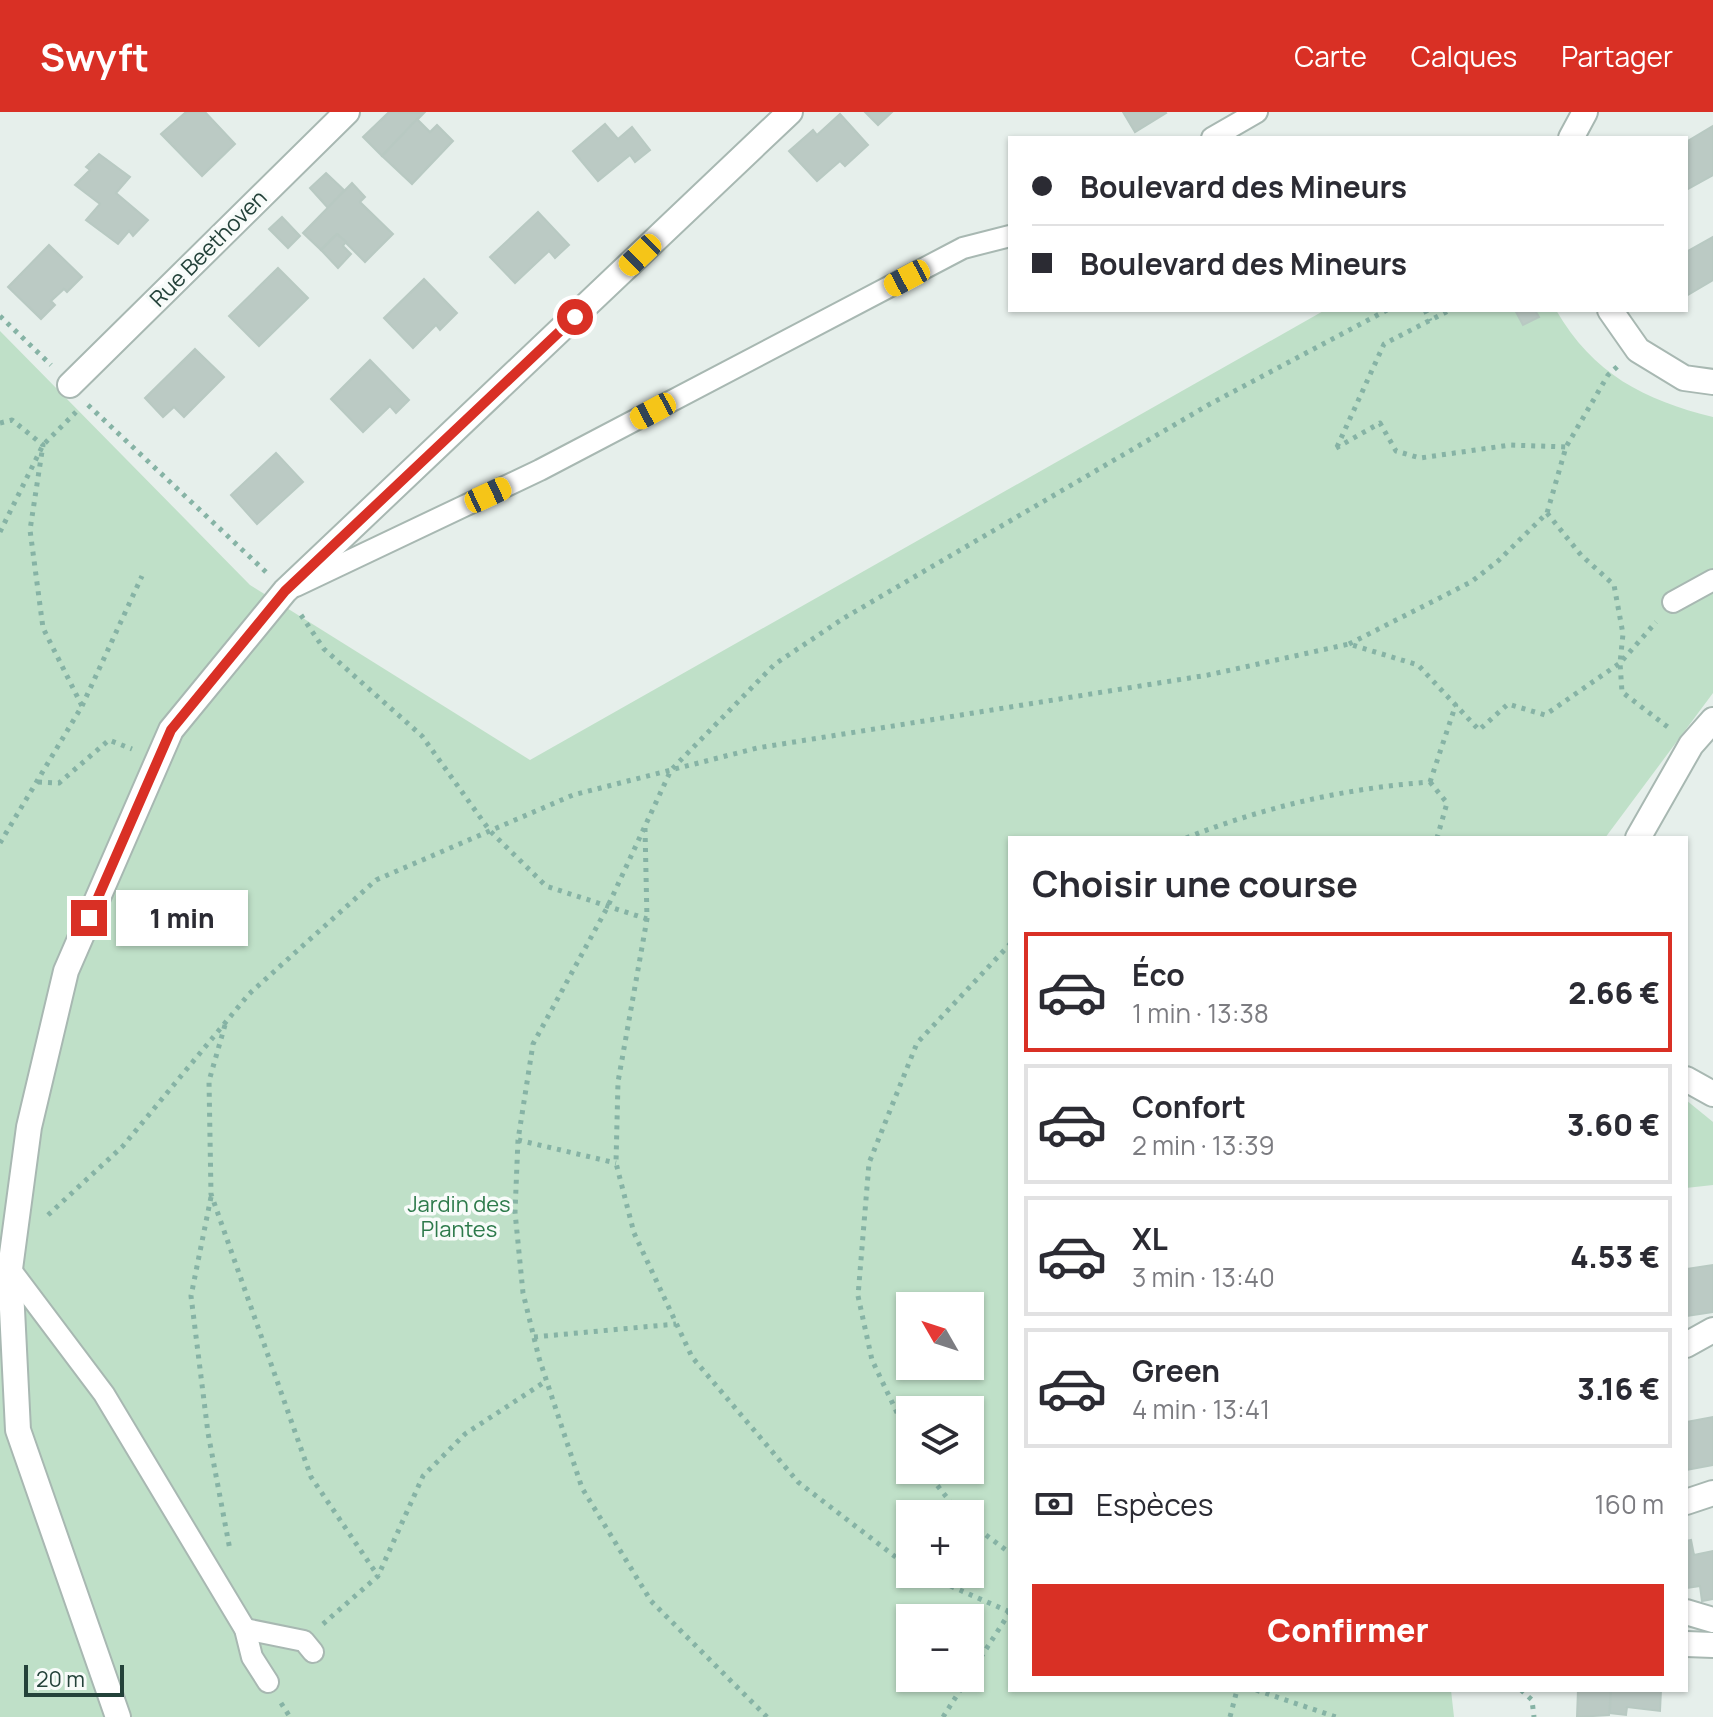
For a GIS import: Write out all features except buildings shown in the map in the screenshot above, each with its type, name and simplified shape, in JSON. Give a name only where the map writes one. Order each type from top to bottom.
[{"type":"street","name":"Rue Beethoven","points":[[71,386],[347,112]]},
{"type":"street","points":[[118,1717],[18,1430],[10,1269],[29,1127],[66,971],[171,730],[285,591],[790,112]]},
{"type":"street","points":[[1572,136],[1585,112]]},
{"type":"street","points":[[1611,312],[1638,350],[1684,378],[1713,382]]},
{"type":"street","points":[[1639,836],[1691,745],[1713,720]]},
{"type":"street","points":[[1688,1080],[1713,1094]]},
{"type":"street","points":[[1688,1344],[1713,1330]]},
{"type":"street","points":[[1688,1501],[1713,1493]]},
{"type":"street","points":[[1688,1613],[1713,1620]]},
{"type":"street","points":[[1688,1644],[1713,1645]]},
{"type":"lane","points":[[1215,136],[1257,112]]},
{"type":"lane","points":[[285,591],[540,470],[963,248],[1008,237]]},
{"type":"lane","points":[[1673,602],[1713,580]]},
{"type":"lane","points":[[10,1269],[104,1394],[245,1629],[252,1657],[268,1682]]},
{"type":"lane","points":[[245,1629],[309,1647]]},
{"type":"path","points":[[767,1717],[651,1601],[582,1488],[546,1381],[523,1293],[515,1212],[518,1140],[533,1044],[607,908],[671,770],[775,664],[844,618],[1210,404],[1383,312]]},
{"type":"path","points":[[1426,312],[1430,321]]},
{"type":"path","points":[[1446,312],[1384,344],[1336,448],[1380,423],[1396,451],[1420,458],[1510,445],[1566,447]]},
{"type":"path","points":[[0,316],[285,591],[324,649],[422,736],[490,831],[546,886],[647,919]]},
{"type":"path","points":[[42,1224],[123,1146],[249,994],[376,880],[573,795],[757,748],[1208,675],[1349,644],[1471,582],[1498,561],[1547,513],[1566,447],[1608,375],[1638,350]]},
{"type":"path","points":[[0,532],[71,386]]},
{"type":"path","points":[[0,423],[12,420],[43,445]]},
{"type":"path","points":[[43,445],[30,530],[43,628],[82,706]]},
{"type":"path","points":[[1547,513],[1581,555],[1614,585],[1623,634],[1620,663],[1622,692],[1691,745]]},
{"type":"path","points":[[0,843],[82,706],[142,576]]},
{"type":"path","points":[[1349,644],[1418,665],[1479,730],[1508,704],[1545,715],[1620,663],[1673,602]]},
{"type":"path","points":[[1430,782],[1456,704]]},
{"type":"path","points":[[38,782],[59,783],[109,740],[159,759]]},
{"type":"path","points":[[1191,836],[1240,817],[1363,788],[1430,782]]},
{"type":"path","points":[[1430,782],[1447,803],[1438,836]]},
{"type":"path","points":[[645,827],[647,919],[618,1082],[616,1163],[634,1233],[692,1357],[798,1482],[896,1557]]},
{"type":"path","points":[[896,1411],[872,1360],[858,1296],[869,1163],[917,1043],[1008,946]]},
{"type":"path","points":[[226,1020],[209,1081],[211,1194],[191,1296],[208,1433],[231,1554]]},
{"type":"path","points":[[518,1140],[616,1163]]},
{"type":"path","points":[[211,1194],[311,1477],[378,1576]]},
{"type":"path","points":[[534,1337],[676,1324]]},
{"type":"path","points":[[309,1647],[378,1576],[423,1476],[465,1434],[546,1381]]},
{"type":"path","points":[[936,1484],[949,1500]]},
{"type":"path","points":[[984,1534],[1008,1552]]},
{"type":"path","points":[[955,1588],[1008,1611]]},
{"type":"path","points":[[984,1653],[1008,1615]]},
{"type":"path","points":[[943,1717],[959,1692]]},
{"type":"path","points":[[1230,1717],[1236,1692]]},
{"type":"path","points":[[1262,1692],[1336,1717]]},
{"type":"path","points":[[1523,1692],[1532,1700],[1534,1717]]},
{"type":"green space","name":"Jardin des Plantes","points":[[1321,312],[1557,312],[1586,351],[1622,381],[1665,402],[1713,417],[1713,693],[1606,836],[1008,836],[1008,1692],[1451,1692],[1454,1717],[0,1717],[0,331],[250,585],[530,760]]},
{"type":"green space","points":[[1688,1102],[1713,1122],[1713,1185],[1688,1188]]},
{"type":"route","points":[[89,918],[171,730],[285,591],[575,317]]}]
